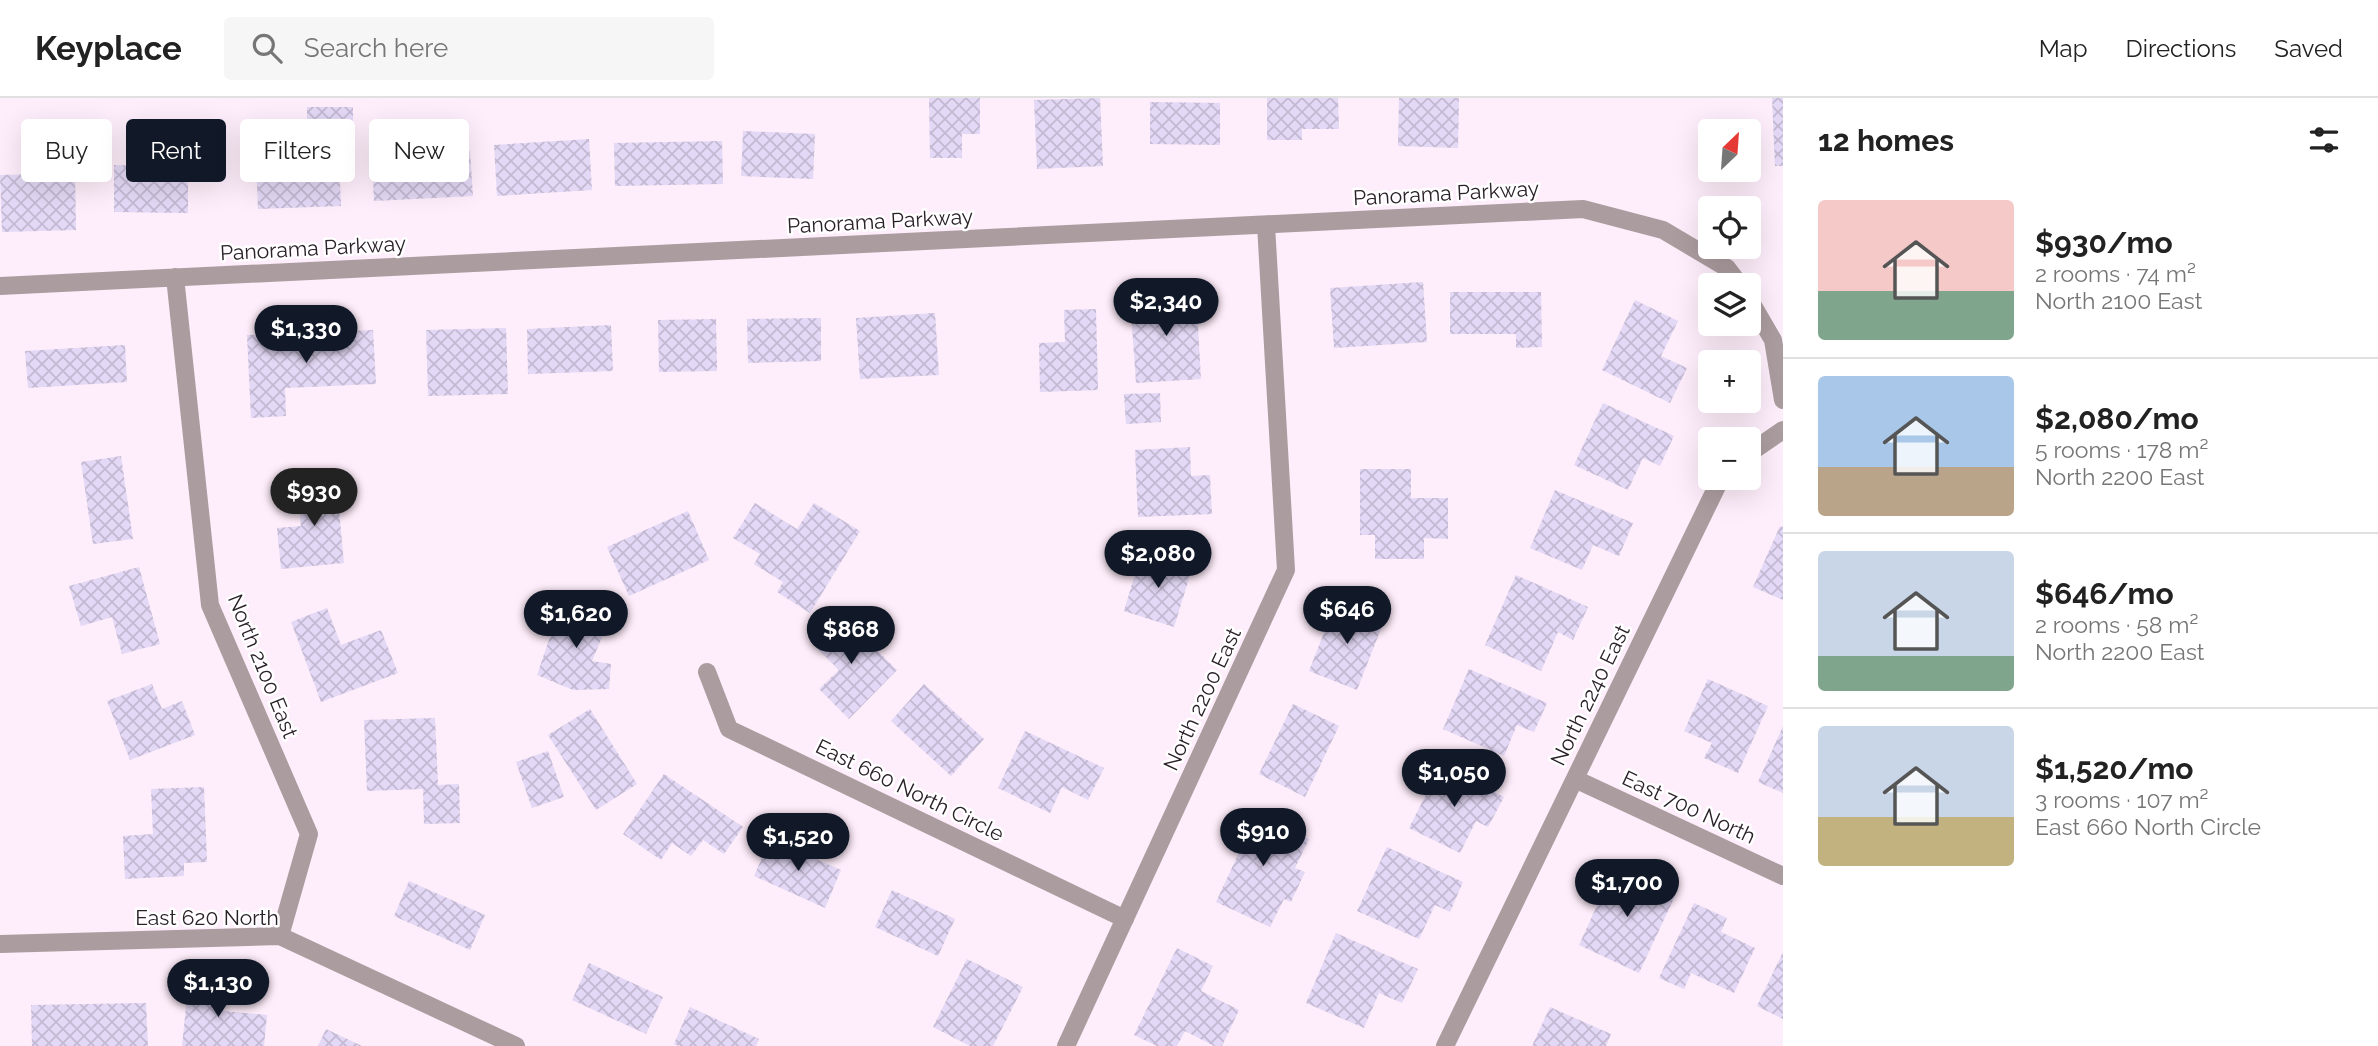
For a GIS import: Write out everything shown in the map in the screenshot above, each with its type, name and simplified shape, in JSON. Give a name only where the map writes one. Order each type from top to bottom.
[{"type":"street","name":"Panorama Parkway","points":[[0,286],[1583,209],[1663,230],[1727,268],[1731,273]]},
{"type":"street","name":"North 2200 East","points":[[1066,1046],[1286,570],[1266,225]]},
{"type":"street","name":"North 2100 East","points":[[175,277],[210,605],[309,834],[279,936]]},
{"type":"street","points":[[1761,319],[1773,340],[1783,400]]},
{"type":"street","points":[[1761,445],[1783,430]]},
{"type":"street","name":"North 2240 East","points":[[1445,1046],[1715,490]]},
{"type":"street","name":"East 660 North Circle","points":[[707,673],[729,729],[1125,919]]},
{"type":"street","name":"East 700 North","points":[[1575,779],[1783,876]]},
{"type":"street","name":"East 620 North","points":[[0,944],[279,936],[516,1046]]},
{"type":"building","points":[[929,98],[980,98],[980,134],[962,134],[962,158],[930,158]]},
{"type":"building","points":[[1100,98],[1103,166],[1037,169],[1034,100]]},
{"type":"building","points":[[1267,98],[1338,98],[1339,129],[1302,129],[1302,140],[1267,140]]},
{"type":"building","points":[[1399,98],[1459,98],[1458,148],[1398,146]]},
{"type":"building","points":[[1772,98],[1783,98],[1783,166],[1775,166]]},
{"type":"building","points":[[1150,102],[1220,103],[1220,145],[1150,144]]},
{"type":"building","points":[[307,107],[353,107],[353,119],[307,119]]},
{"type":"building","points":[[743,131],[815,134],[813,179],[741,176]]},
{"type":"building","points":[[589,139],[592,190],[497,196],[494,145]]},
{"type":"building","points":[[722,141],[723,184],[615,186],[614,143]]},
{"type":"building","points":[[469,151],[473,196],[374,201],[373,182],[469,182]]},
{"type":"building","points":[[114,165],[126,165],[126,182],[188,182],[188,213],[114,212]]},
{"type":"building","points":[[21,174],[21,182],[75,182],[76,230],[2,232],[0,175]]},
{"type":"building","points":[[257,182],[340,182],[341,206],[258,209]]},
{"type":"building","points":[[1423,282],[1427,342],[1334,348],[1330,288]]},
{"type":"building","points":[[1450,292],[1541,292],[1542,347],[1516,348],[1516,334],[1450,334]]},
{"type":"building","points":[[1196,293],[1201,379],[1136,383],[1130,298]]},
{"type":"building","points":[[1635,300],[1678,321],[1661,356],[1687,368],[1670,403],[1602,370]]},
{"type":"building","points":[[1096,309],[1098,390],[1040,392],[1039,343],[1065,342],[1064,310]]},
{"type":"building","points":[[935,313],[939,375],[860,379],[856,318]]},
{"type":"building","points":[[821,318],[821,361],[748,363],[747,319]]},
{"type":"building","points":[[716,319],[717,371],[659,372],[658,320]]},
{"type":"building","points":[[611,325],[613,371],[528,374],[527,329]]},
{"type":"building","points":[[506,328],[508,394],[428,396],[426,330]]},
{"type":"building","points":[[373,330],[376,384],[285,388],[286,416],[251,418],[247,335]]},
{"type":"building","points":[[125,345],[127,382],[28,388],[25,351]]},
{"type":"building","points":[[1160,393],[1161,422],[1126,424],[1124,394]]},
{"type":"building","points":[[1603,403],[1674,436],[1660,466],[1643,458],[1628,490],[1574,465]]},
{"type":"building","points":[[1190,447],[1191,476],[1210,475],[1212,514],[1138,517],[1135,450]]},
{"type":"building","points":[[121,456],[133,539],[93,544],[81,462]]},
{"type":"building","points":[[1360,469],[1411,469],[1411,498],[1448,498],[1448,539],[1424,538],[1424,559],[1375,559],[1375,535],[1360,535]]},
{"type":"building","points":[[336,478],[344,563],[281,569],[277,528],[301,526],[296,482]]},
{"type":"building","points":[[1555,490],[1633,523],[1619,556],[1593,545],[1582,570],[1530,548]]},
{"type":"building","points":[[755,503],[797,529],[814,503],[860,531],[810,613],[777,592],[783,582],[754,564],[760,554],[733,538]]},
{"type":"building","points":[[688,511],[709,560],[629,596],[607,547]]},
{"type":"building","points":[[1780,526],[1783,527],[1783,600],[1753,587]]},
{"type":"building","points":[[1141,554],[1192,569],[1174,627],[1124,611]]},
{"type":"building","points":[[139,567],[160,644],[122,654],[112,617],[81,626],[69,586]]},
{"type":"building","points":[[1516,575],[1588,607],[1573,640],[1558,632],[1541,671],[1485,645]]},
{"type":"building","points":[[563,599],[610,618],[592,661],[611,664],[609,689],[573,690],[537,675]]},
{"type":"building","points":[[1336,602],[1384,621],[1357,690],[1309,671]]},
{"type":"building","points":[[327,608],[341,645],[381,630],[398,673],[321,702],[291,622]]},
{"type":"building","points":[[838,612],[897,670],[849,719],[819,689],[839,670],[810,641]]},
{"type":"building","points":[[1469,669],[1547,703],[1534,732],[1517,725],[1504,756],[1443,729]]},
{"type":"building","points":[[1708,679],[1768,706],[1738,773],[1704,758],[1712,743],[1684,731]]},
{"type":"building","points":[[152,684],[162,709],[182,701],[195,735],[130,760],[107,701]]},
{"type":"building","points":[[924,684],[984,739],[951,776],[891,721]]},
{"type":"building","points":[[1293,704],[1339,726],[1305,797],[1259,774]]},
{"type":"building","points":[[590,709],[637,784],[596,810],[548,735]]},
{"type":"building","points":[[435,718],[438,785],[459,784],[460,823],[424,824],[423,789],[367,791],[364,720]]},
{"type":"building","points":[[1783,726],[1783,793],[1758,782]]},
{"type":"building","points":[[1025,731],[1104,768],[1088,800],[1062,787],[1050,813],[998,788]]},
{"type":"building","points":[[548,751],[564,797],[532,808],[516,762]]},
{"type":"building","points":[[1441,765],[1504,797],[1488,827],[1476,821],[1460,853],[1409,828]]},
{"type":"building","points":[[664,774],[743,827],[724,854],[703,840],[691,856],[672,843],[661,860],[623,834]]},
{"type":"building","points":[[204,787],[207,862],[184,863],[184,876],[125,879],[123,836],[153,834],[151,789]]},
{"type":"building","points":[[1243,808],[1309,839],[1295,868],[1305,872],[1291,902],[1284,899],[1270,927],[1216,902],[1243,844],[1229,838]]},
{"type":"building","points":[[770,839],[841,870],[825,908],[754,876]]},
{"type":"building","points":[[1387,847],[1463,882],[1450,912],[1435,905],[1419,939],[1357,911]]},
{"type":"building","points":[[1615,866],[1676,894],[1639,973],[1579,945]]},
{"type":"building","points":[[409,881],[485,915],[470,950],[394,916]]},
{"type":"building","points":[[892,890],[955,919],[938,956],[875,927]]},
{"type":"building","points":[[1694,903],[1727,918],[1721,932],[1755,948],[1734,993],[1691,973],[1684,989],[1659,978]]},
{"type":"building","points":[[1336,933],[1418,969],[1402,1003],[1379,993],[1364,1028],[1306,1003]]},
{"type":"building","points":[[1177,948],[1213,966],[1201,991],[1239,1010],[1222,1046],[1214,1046],[1185,1031],[1177,1046],[1157,1046],[1134,1035]]},
{"type":"building","points":[[1783,952],[1783,1019],[1757,1006]]},
{"type":"building","points":[[967,959],[1023,987],[993,1046],[970,1046],[933,1027]]},
{"type":"building","points":[[589,963],[663,997],[646,1034],[572,1000]]},
{"type":"building","points":[[189,978],[226,982],[223,1011],[267,1015],[264,1046],[182,1046]]},
{"type":"building","points":[[146,1003],[148,1046],[32,1046],[31,1005]]},
{"type":"building","points":[[690,1007],[759,1039],[756,1046],[674,1044]]},
{"type":"building","points":[[1550,1007],[1611,1034],[1606,1046],[1532,1046]]},
{"type":"building","points":[[326,1029],[362,1046],[318,1046]]}]
